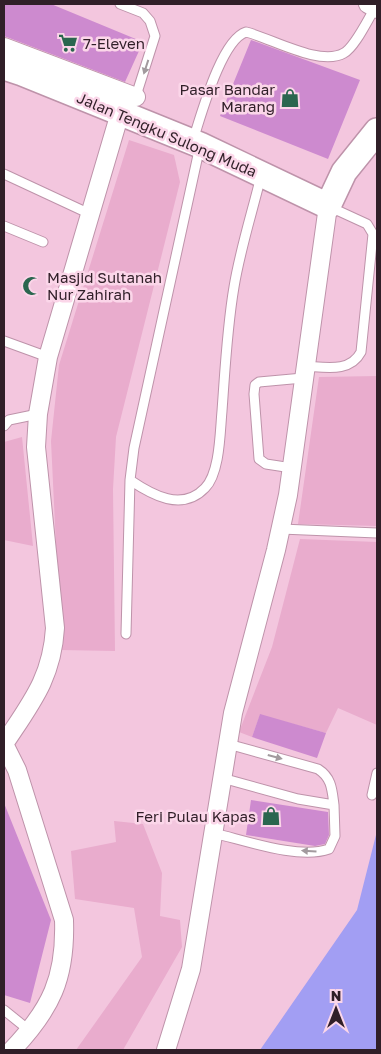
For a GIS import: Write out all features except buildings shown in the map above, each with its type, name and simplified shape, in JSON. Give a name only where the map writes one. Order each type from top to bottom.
[{"type":"street","points":[[4,47],[128,109],[90,214],[48,357],[38,414],[36,447],[55,628],[54,652],[45,681],[4,744],[17,770],[64,920],[64,956],[54,993],[30,1031],[12,1050]]},
{"type":"street","name":"Jalan Tengku Sulong Muda","points":[[4,67],[128,109],[196,144],[328,206]]},
{"type":"street","points":[[166,1050],[185,995],[191,969],[233,712],[281,529],[292,468],[328,206],[344,172],[377,131]]},
{"type":"lane","points":[[120,4],[143,13],[150,21],[155,36],[128,109]]},
{"type":"lane","points":[[126,634],[130,480],[134,448],[196,144],[218,68],[240,36],[250,33],[303,53],[336,55],[344,53],[351,46],[373,7]]},
{"type":"lane","points":[[4,174],[90,214]]},
{"type":"lane","points":[[130,480],[161,498],[184,500],[205,489],[211,480],[220,429],[227,339],[234,285],[261,174]]},
{"type":"lane","points":[[292,468],[266,464],[259,459],[255,385],[259,382],[304,372],[342,367],[357,361],[361,352],[365,324],[373,234],[371,227],[328,206]]},
{"type":"lane","points":[[4,226],[43,242]]},
{"type":"lane","points":[[4,341],[48,357]]},
{"type":"lane","points":[[4,426],[9,420],[38,414]]},
{"type":"lane","points":[[281,529],[377,533]]},
{"type":"lane","points":[[213,833],[289,850],[324,851],[329,849],[335,836],[334,806],[330,780],[326,774],[318,769],[228,744]]},
{"type":"lane","points":[[372,795],[377,773]]},
{"type":"lane","points":[[222,778],[298,799],[334,806]]},
{"type":"lane","points":[[4,1010],[30,1031]]},
{"type":"shaded area","points":[[129,140],[174,155],[180,182],[116,437],[113,489],[115,651],[61,650],[51,441],[59,365]]},
{"type":"shaded area","points":[[377,376],[377,526],[298,524],[319,377]]},
{"type":"shaded area","points":[[22,437],[33,546],[4,540],[4,442]]},
{"type":"shaded area","points":[[300,539],[377,542],[377,725],[338,708],[326,733],[260,715],[252,737],[239,732],[272,647]]},
{"type":"shaded area","points":[[114,821],[143,824],[162,873],[160,916],[180,920],[182,947],[123,1050],[76,1050],[142,957],[134,908],[75,899],[71,851],[116,842]]},
{"type":"shaded area","points":[[377,831],[377,1050],[260,1050],[357,910]]},
{"type":"place","name":"7-Eleven","points":[[68,43]]},
{"type":"place","name":"Pasar Bandar Marang","points":[[290,98]]},
{"type":"place","name":"Masjid Sultanah Nur Zahirah","points":[[32,286]]},
{"type":"place","name":"Feri Pulau Kapas","points":[[271,816]]}]
